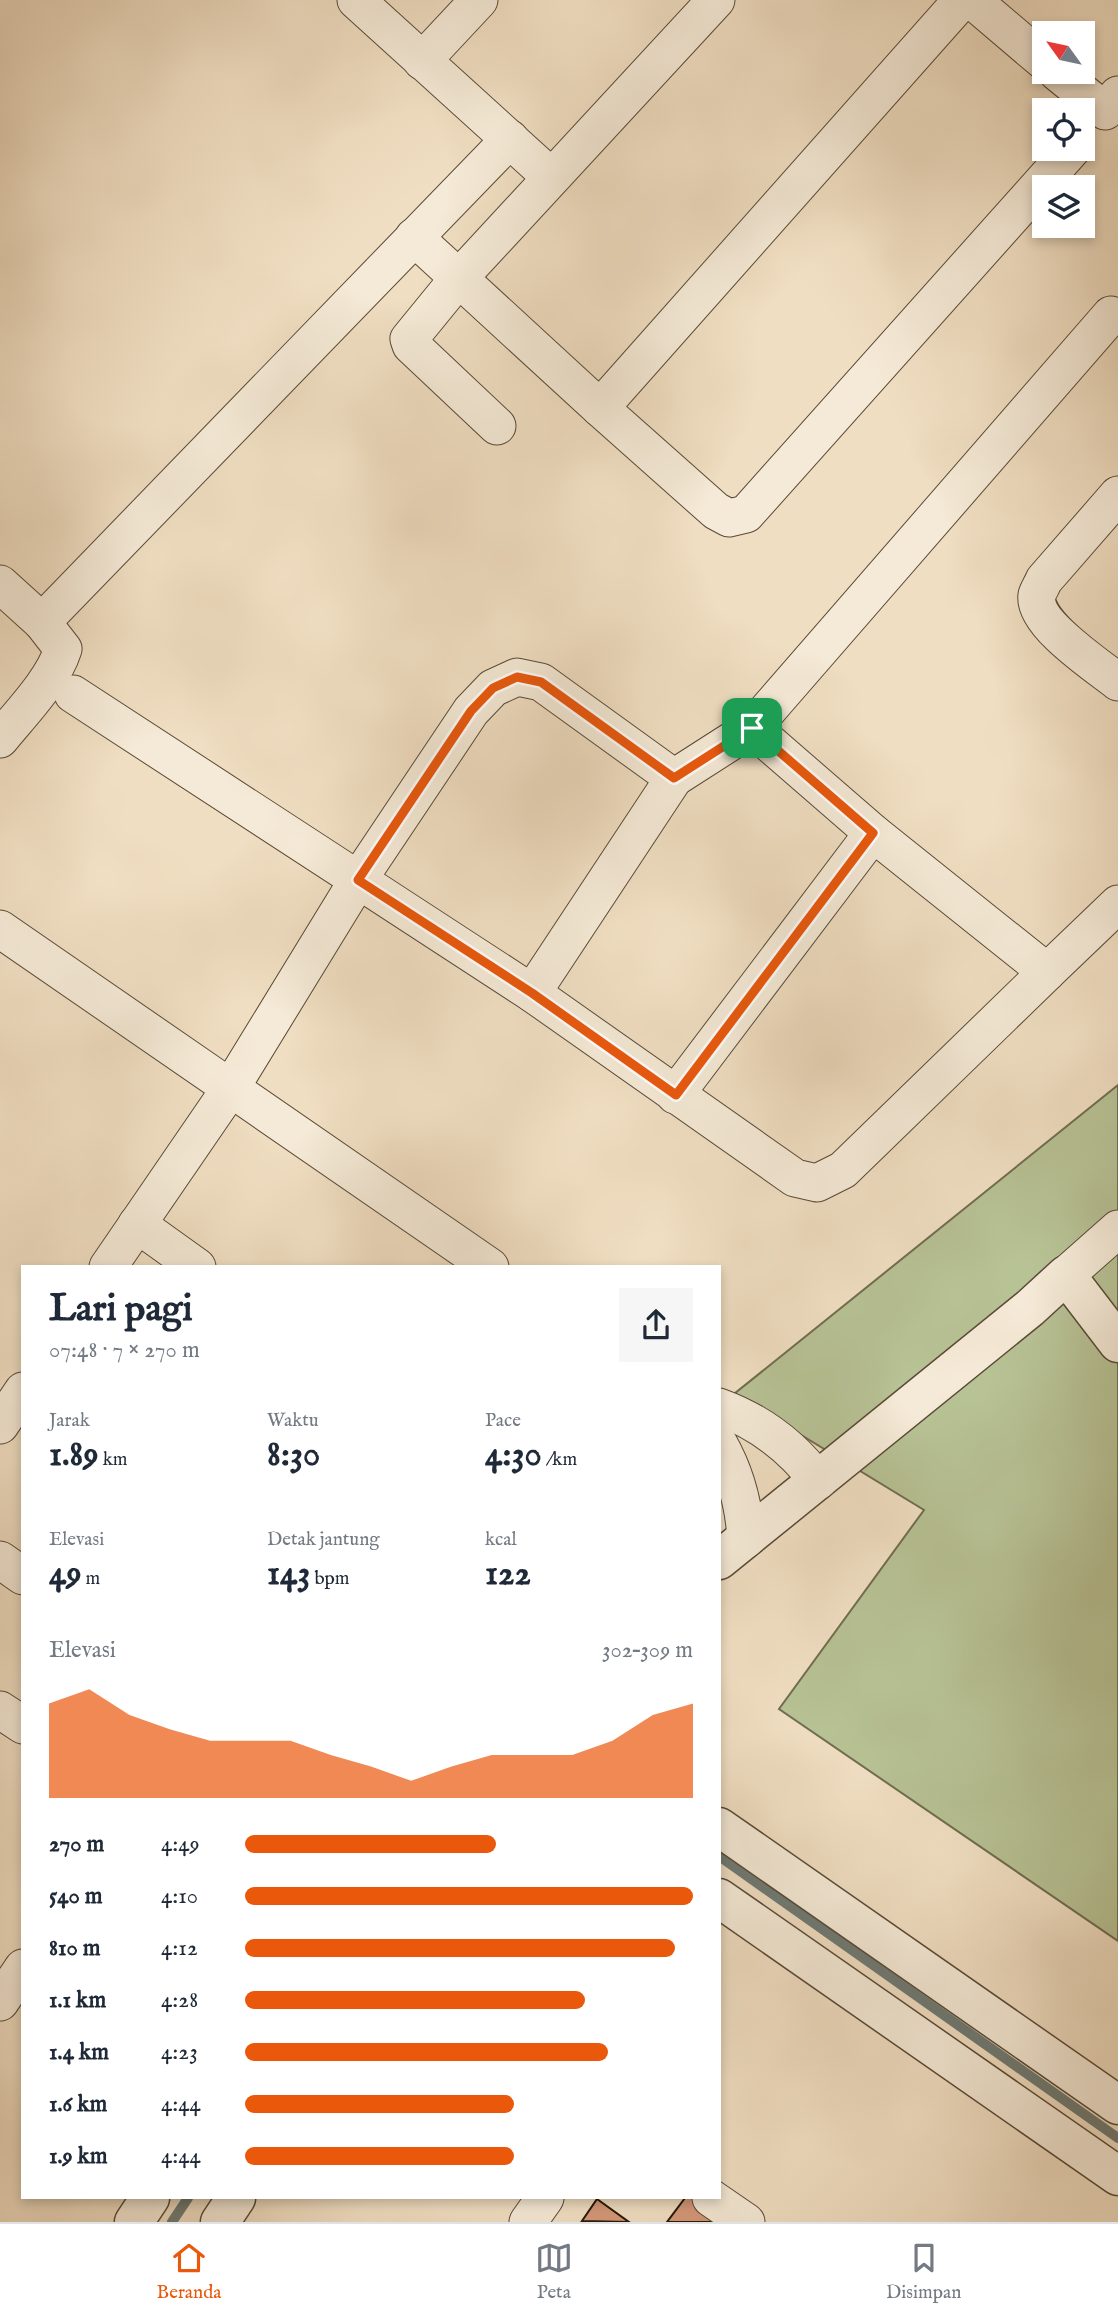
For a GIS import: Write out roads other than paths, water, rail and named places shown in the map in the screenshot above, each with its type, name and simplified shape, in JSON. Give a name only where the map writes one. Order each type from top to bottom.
[{"type":"street","points":[[356,0],[551,177]]},
{"type":"street","points":[[422,61],[479,0]]},
{"type":"street","points":[[497,426],[411,345],[409,339],[458,279],[716,0]]},
{"type":"street","points":[[600,408],[962,0]]},
{"type":"street","points":[[972,0],[1032,51]]},
{"type":"street","points":[[1070,84],[1106,117]]},
{"type":"street","points":[[42,622],[510,139]]},
{"type":"street","points":[[414,237],[600,408],[716,511],[729,518],[746,514],[1061,161]]},
{"type":"street","points":[[532,993],[674,778],[752,728],[1111,315]]},
{"type":"street","points":[[1118,495],[1044,580],[1037,597],[1041,614],[1057,633],[1118,682]]},
{"type":"street","points":[[0,584],[42,622],[63,649],[52,674],[0,739]]},
{"type":"street","points":[[109,1265],[230,1089],[358,880],[471,711],[493,688],[517,677],[541,682],[674,778]]},
{"type":"street","points":[[73,694],[532,993],[795,1178],[817,1182],[843,1170],[1118,904]]},
{"type":"street","points":[[752,728],[873,833],[1047,972]]},
{"type":"street","points":[[676,1095],[873,833]]},
{"type":"street","points":[[0,929],[487,1265]]},
{"type":"street","points":[[137,1224],[194,1265]]},
{"type":"street","points":[[732,1549],[1030,1308],[1118,1229]]},
{"type":"street","points":[[1066,1275],[1118,1343]]},
{"type":"street","points":[[0,1425],[21,1394]]},
{"type":"street","points":[[721,1408],[753,1422],[778,1438],[800,1458],[818,1481]]},
{"type":"street","points":[[721,1448],[729,1462],[741,1499],[732,1549]]},
{"type":"street","points":[[0,1560],[21,1575]]},
{"type":"street","points":[[721,1828],[1118,2105]]},
{"type":"street","points":[[721,1899],[1118,2176]]},
{"type":"street","points":[[0,2002],[21,1971]]},
{"type":"street","points":[[134,2222],[149,2199]]},
{"type":"street","points":[[220,2222],[235,2199]]},
{"type":"street","points":[[528,2222],[544,2199]]},
{"type":"street","points":[[712,2199],[746,2222]]},
{"type":"waterway","points":[[721,1857],[1118,2138]]},
{"type":"waterway","points":[[172,2222],[187,2199]]}]
